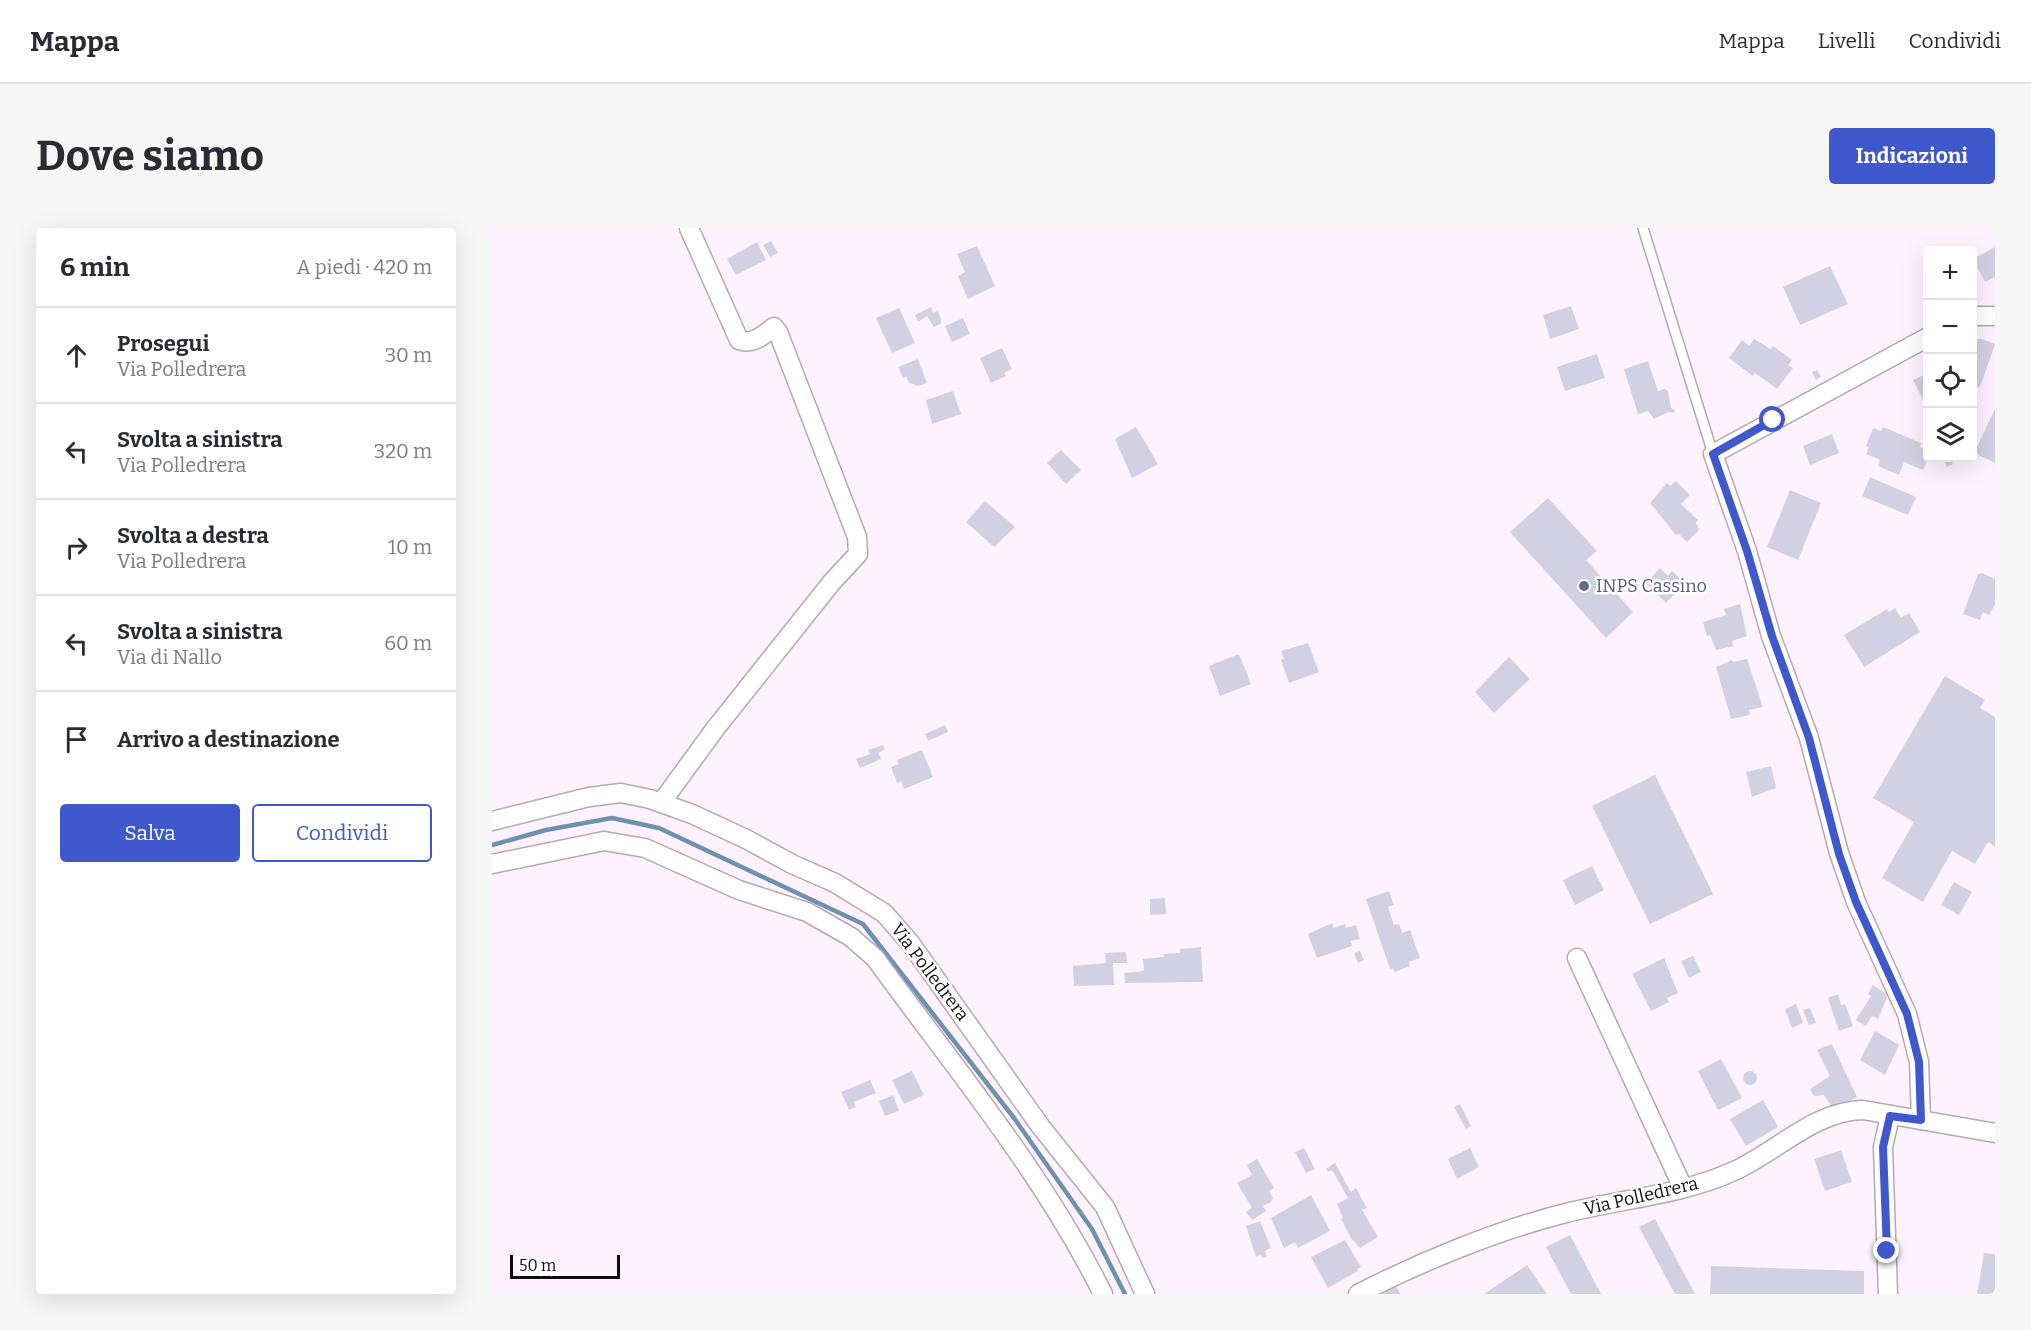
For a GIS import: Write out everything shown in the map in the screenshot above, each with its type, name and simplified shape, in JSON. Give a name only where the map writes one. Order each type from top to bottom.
[{"type":"street","points":[[661,803],[715,729],[832,582],[858,554],[857,537],[778,332],[774,327],[760,339],[747,343],[739,340],[689,228]]},
{"type":"street","points":[[1977,316],[1995,316]]},
{"type":"street","points":[[1921,1120],[1919,1062],[1907,1014],[1856,902],[1839,854],[1809,738],[1772,636],[1747,551],[1713,454],[1923,340]]},
{"type":"street","name":"Via Polledrera","points":[[492,821],[589,797],[621,793],[661,803],[746,839],[792,864],[836,883],[884,913],[938,982],[1041,1127],[1105,1207],[1145,1294]]},
{"type":"street","points":[[492,864],[604,841],[626,844],[677,860],[739,890],[807,912],[851,937],[875,958],[1032,1173],[1077,1242],[1103,1294]]},
{"type":"street","points":[[1577,958],[1683,1188]]},
{"type":"street","name":"Via Polledrera","points":[[1358,1294],[1432,1261],[1564,1213],[1715,1179],[1752,1162],[1821,1118],[1844,1110],[1863,1110],[1995,1134]]},
{"type":"street","points":[[1888,1294],[1883,1147],[1890,1116]]},
{"type":"lane","points":[[1643,228],[1713,454]]},
{"type":"building","points":[[771,241],[778,253],[770,257],[763,245]]},
{"type":"building","points":[[757,242],[766,260],[736,275],[727,259]]},
{"type":"building","points":[[977,246],[995,286],[968,299],[958,276],[965,272],[957,254]]},
{"type":"building","points":[[1995,247],[1995,277],[1985,282],[1977,267],[1977,257]]},
{"type":"building","points":[[1830,266],[1848,304],[1800,325],[1783,287]]},
{"type":"building","points":[[1571,306],[1579,329],[1550,339],[1543,315]]},
{"type":"building","points":[[931,307],[933,313],[938,311],[941,319],[941,324],[934,327],[927,316],[918,322],[915,315]]},
{"type":"building","points":[[899,308],[915,343],[892,353],[876,318]]},
{"type":"building","points":[[963,318],[970,334],[952,342],[945,326]]},
{"type":"building","points":[[1754,339],[1771,349],[1773,346],[1792,360],[1788,365],[1793,368],[1777,389],[1755,373],[1753,376],[1729,358],[1742,340],[1749,346]]},
{"type":"building","points":[[1977,339],[1995,344],[1980,387],[1977,387]]},
{"type":"building","points":[[1002,348],[1012,369],[1004,373],[1006,376],[991,383],[980,358]]},
{"type":"building","points":[[1597,354],[1605,378],[1565,391],[1557,367]]},
{"type":"building","points":[[918,359],[927,383],[918,386],[909,383],[906,376],[903,378],[898,367]]},
{"type":"building","points":[[1648,361],[1658,391],[1665,389],[1668,391],[1671,408],[1675,410],[1674,413],[1668,412],[1654,419],[1648,411],[1638,414],[1624,369]]},
{"type":"building","points":[[1817,370],[1821,377],[1816,380],[1812,372]]},
{"type":"building","points":[[1923,375],[1923,399],[1913,380]]},
{"type":"building","points":[[953,391],[961,414],[932,424],[926,400]]},
{"type":"building","points":[[1995,409],[1995,463],[1977,454],[1977,447]]},
{"type":"building","points":[[1136,427],[1158,464],[1132,478],[1115,439]]},
{"type":"building","points":[[1883,427],[1921,443],[1923,462],[1926,462],[1923,470],[1904,462],[1899,475],[1878,466],[1880,460],[1866,454],[1869,447],[1866,446],[1873,428],[1881,431]]},
{"type":"building","points":[[1832,434],[1839,453],[1810,465],[1803,446]]},
{"type":"building","points":[[1061,450],[1081,470],[1066,484],[1047,463]]},
{"type":"building","points":[[1944,462],[1952,462],[1953,464],[1947,467]]},
{"type":"building","points":[[1870,477],[1916,497],[1908,515],[1862,496]]},
{"type":"building","points":[[1676,481],[1690,495],[1681,504],[1698,520],[1696,523],[1699,530],[1687,542],[1679,534],[1676,535],[1650,503],[1667,483],[1670,486]]},
{"type":"building","points":[[1790,490],[1821,503],[1798,560],[1767,547]]},
{"type":"building","name":"INPS Cassino","points":[[1548,498],[1597,551],[1586,560],[1633,612],[1606,638],[1510,532]]},
{"type":"building","points":[[985,501],[1015,527],[994,547],[966,522]]},
{"type":"building","points":[[1660,568],[1668,576],[1672,571],[1685,583],[1666,603],[1646,583]]},
{"type":"building","points":[[1982,573],[1995,579],[1995,604],[1989,615],[1983,612],[1980,620],[1963,614],[1978,574]]},
{"type":"building","points":[[1740,604],[1747,636],[1732,641],[1733,646],[1716,650],[1710,635],[1707,636],[1703,622],[1726,615],[1724,609]]},
{"type":"building","points":[[1895,608],[1901,618],[1909,613],[1920,632],[1864,667],[1844,635],[1887,609],[1889,612]]},
{"type":"building","points":[[1308,643],[1319,672],[1289,683],[1281,660],[1284,659],[1281,651]]},
{"type":"building","points":[[1239,654],[1251,684],[1220,696],[1209,666]]},
{"type":"building","points":[[1509,657],[1530,679],[1494,713],[1475,692]]},
{"type":"building","points":[[1747,659],[1763,707],[1749,710],[1750,715],[1731,719],[1716,667],[1732,660],[1733,662]]},
{"type":"building","points":[[1945,676],[1985,700],[1980,708],[1995,717],[1995,847],[1988,842],[1975,864],[1952,851],[1923,902],[1882,878],[1914,822],[1873,798]]},
{"type":"building","points":[[945,725],[948,732],[928,741],[925,734]]},
{"type":"building","points":[[883,745],[885,749],[878,753],[881,759],[860,768],[856,759],[870,754],[868,750]]},
{"type":"building","points":[[922,750],[933,777],[904,789],[901,781],[897,783],[891,767],[899,764],[897,760]]},
{"type":"building","points":[[1771,766],[1776,788],[1752,797],[1746,772]]},
{"type":"building","points":[[1655,775],[1713,894],[1650,924],[1592,806]]},
{"type":"building","points":[[1592,866],[1604,890],[1575,905],[1563,880]]},
{"type":"building","points":[[1954,882],[1972,892],[1959,915],[1941,905]]},
{"type":"building","points":[[1389,891],[1394,905],[1388,907],[1394,925],[1399,924],[1402,933],[1410,930],[1420,958],[1409,962],[1410,966],[1395,972],[1393,968],[1390,969],[1366,899]]},
{"type":"building","points":[[1165,898],[1166,914],[1150,915],[1150,899]]},
{"type":"building","points":[[1332,923],[1333,928],[1345,924],[1346,928],[1356,925],[1360,939],[1351,941],[1352,946],[1317,958],[1308,934]]},
{"type":"building","points":[[1201,947],[1203,982],[1125,983],[1124,973],[1144,971],[1143,959],[1180,953],[1180,949]]},
{"type":"building","points":[[1360,951],[1364,960],[1358,963],[1354,953]]},
{"type":"building","points":[[1126,952],[1127,963],[1113,963],[1114,985],[1074,986],[1073,966],[1106,963],[1105,953]]},
{"type":"building","points":[[1693,956],[1701,972],[1689,978],[1681,961]]},
{"type":"building","points":[[1664,958],[1678,993],[1667,998],[1669,1002],[1651,1011],[1632,974]]},
{"type":"building","points":[[1873,985],[1888,995],[1878,1019],[1872,1016],[1866,1026],[1856,1020],[1871,996],[1868,994]]},
{"type":"building","points":[[1838,994],[1841,1005],[1845,1004],[1853,1026],[1839,1031],[1828,998]]},
{"type":"building","points":[[1796,1004],[1803,1023],[1792,1028],[1785,1009]]},
{"type":"building","points":[[1810,1008],[1816,1023],[1809,1025],[1803,1010]]},
{"type":"building","points":[[1875,1031],[1899,1045],[1885,1075],[1860,1060]]},
{"type":"building","points":[[1832,1044],[1857,1097],[1833,1109],[1824,1095],[1814,1096],[1810,1089],[1830,1076],[1817,1050]]},
{"type":"building","points":[[1721,1059],[1742,1098],[1718,1110],[1698,1071]]},
{"type":"building","points":[[912,1071],[924,1095],[904,1104],[892,1080]]},
{"type":"building","points":[[1750,1071],[1755,1073],[1757,1078],[1755,1083],[1750,1085],[1745,1083],[1743,1078],[1745,1073]]},
{"type":"building","points":[[870,1080],[876,1093],[854,1102],[856,1107],[849,1110],[841,1092]]},
{"type":"building","points":[[893,1095],[899,1111],[885,1116],[879,1101]]},
{"type":"building","points":[[1763,1100],[1778,1127],[1746,1146],[1730,1119]]},
{"type":"building","points":[[1460,1104],[1471,1126],[1466,1129],[1454,1107]]},
{"type":"building","points":[[1304,1148],[1315,1169],[1306,1173],[1295,1152]]},
{"type":"building","points":[[1470,1148],[1479,1167],[1457,1179],[1448,1159]]},
{"type":"building","points":[[1841,1150],[1852,1182],[1825,1191],[1814,1159]]},
{"type":"building","points":[[1257,1159],[1274,1188],[1269,1191],[1273,1198],[1271,1202],[1263,1206],[1266,1211],[1252,1220],[1246,1212],[1252,1208],[1237,1183],[1252,1175],[1247,1165]]},
{"type":"building","points":[[1335,1163],[1351,1192],[1356,1188],[1367,1208],[1362,1210],[1378,1237],[1360,1248],[1351,1238],[1341,1219],[1343,1218],[1337,1204],[1348,1198],[1332,1170],[1328,1172],[1326,1169]]},
{"type":"building","points":[[1311,1195],[1330,1231],[1298,1248],[1295,1242],[1284,1248],[1271,1218]]},
{"type":"building","points":[[1655,1219],[1695,1294],[1675,1294],[1639,1227]]},
{"type":"building","points":[[1260,1221],[1271,1248],[1265,1251],[1267,1257],[1262,1258],[1261,1255],[1256,1257],[1246,1226]]},
{"type":"building","points":[[1570,1235],[1601,1294],[1571,1294],[1546,1247]]},
{"type":"building","points":[[1345,1240],[1361,1267],[1328,1288],[1311,1257]]},
{"type":"building","points":[[1984,1253],[1995,1254],[1995,1294],[1977,1294]]},
{"type":"building","points":[[1527,1265],[1547,1294],[1484,1294]]},
{"type":"building","points":[[1711,1266],[1864,1271],[1864,1294],[1710,1294]]},
{"type":"building","points":[[1395,1283],[1400,1294],[1371,1294]]},
{"type":"waterway","points":[[492,845],[546,830],[612,818],[659,828],[863,924],[1014,1118],[1092,1229],[1125,1294]]},
{"type":"place","name":"INPS Cassino","points":[[1584,586]]},
{"type":"route","points":[[1773,420],[1713,454],[1747,551],[1772,636],[1809,738],[1839,854],[1856,902],[1907,1014],[1919,1062],[1921,1120],[1890,1116],[1883,1147],[1887,1251]]}]
